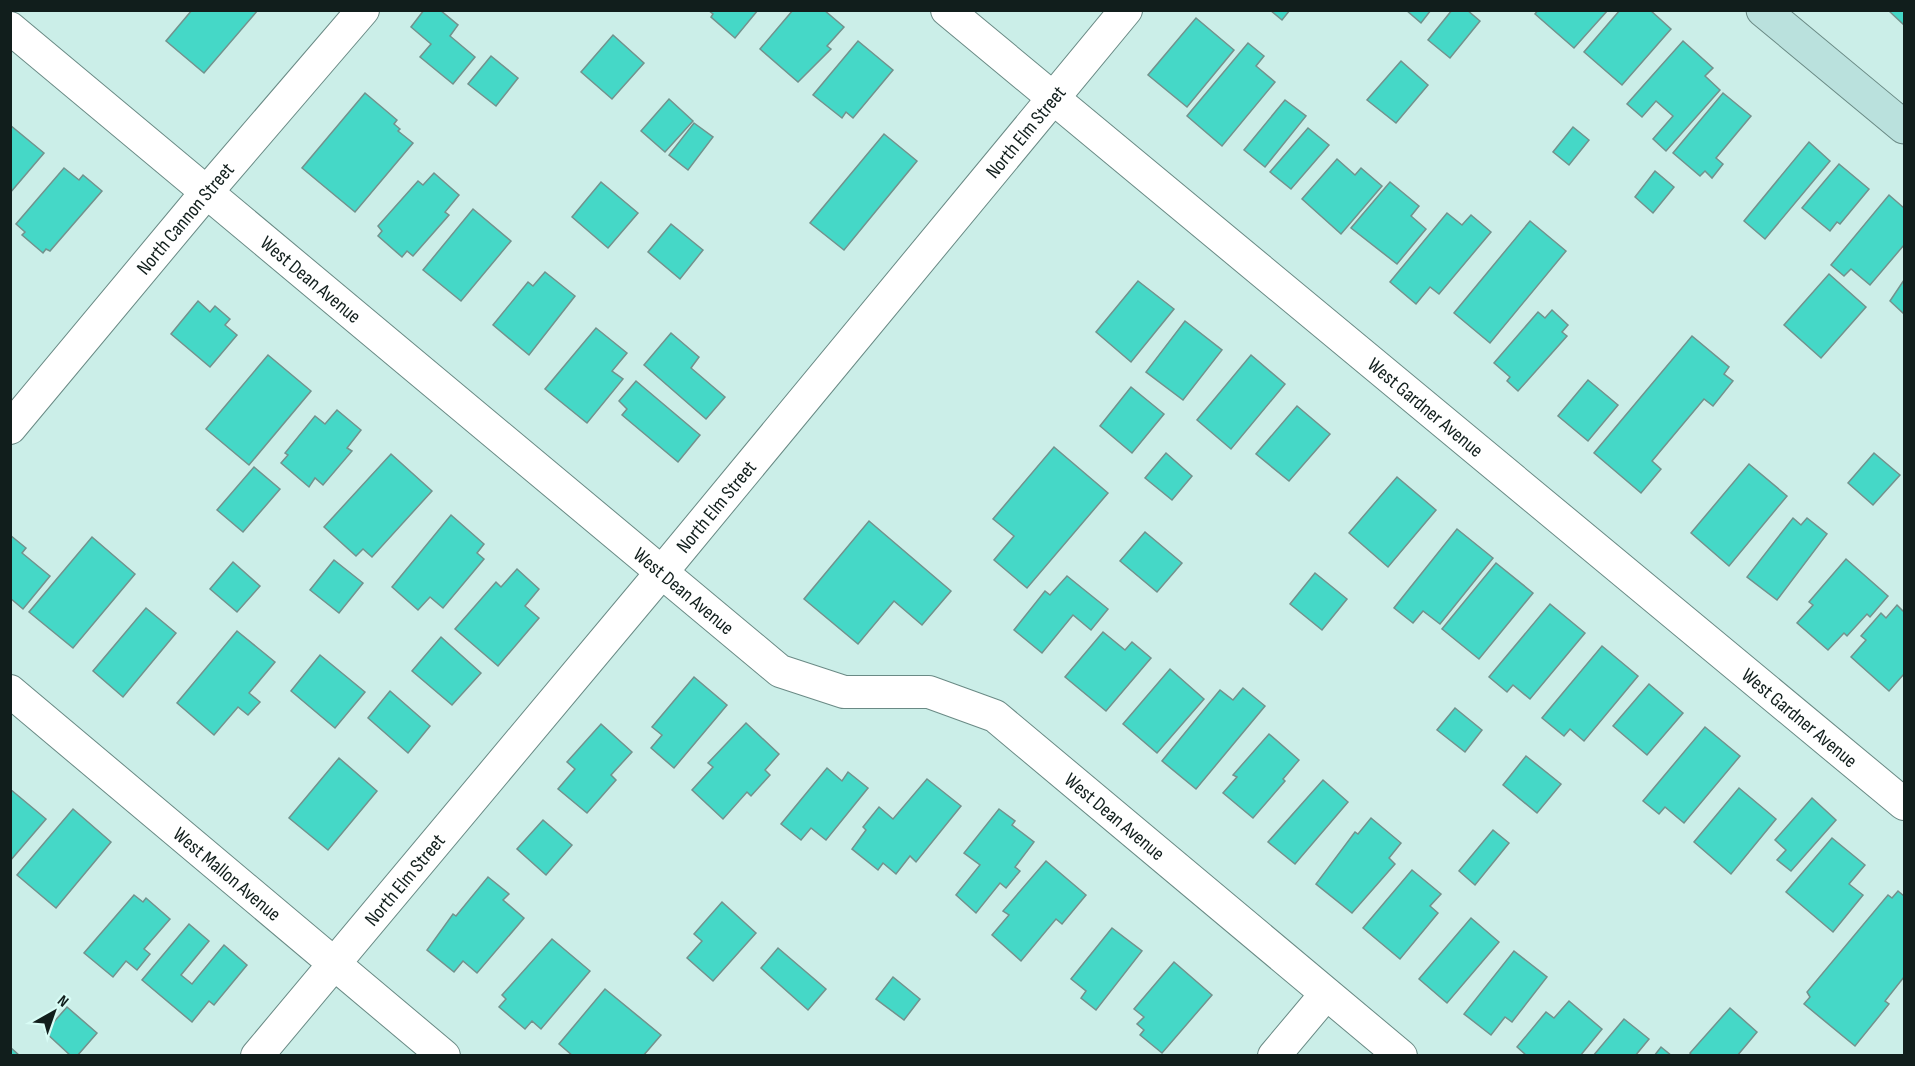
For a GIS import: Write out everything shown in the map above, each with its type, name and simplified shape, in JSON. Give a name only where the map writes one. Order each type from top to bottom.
[{"type":"main road","points":[[1763,10],[1905,127]]},
{"type":"street","name":"North Cannon Street","points":[[10,428],[205,194],[363,10]]},
{"type":"street","name":"West Gardner Avenue","points":[[947,10],[1905,804]]},
{"type":"street","name":"North Elm Street","points":[[257,1056],[662,573],[1126,10]]},
{"type":"street","name":"West Dean Avenue","points":[[10,28],[205,194],[780,671],[844,692],[929,692],[995,716],[1401,1056]]},
{"type":"street","name":"West Mallon Avenue","points":[[10,691],[444,1056]]},
{"type":"street","points":[[1274,1056],[1326,994]]},
{"type":"building","points":[[192,10],[258,10],[204,73],[166,41]]},
{"type":"building","points":[[424,10],[440,10],[458,25],[450,36],[475,57],[453,84],[420,57],[431,44],[411,27]]},
{"type":"building","points":[[708,10],[758,10],[735,38],[711,17],[713,14]]},
{"type":"building","points":[[793,10],[824,10],[844,27],[827,46],[831,49],[798,82],[760,49]]},
{"type":"building","points":[[1270,10],[1290,10],[1282,20]]},
{"type":"building","points":[[1406,10],[1431,10],[1421,23]]},
{"type":"building","points":[[1452,10],[1467,10],[1480,21],[1450,58],[1428,40]]},
{"type":"building","points":[[1538,10],[1608,10],[1574,48],[1535,14]]},
{"type":"building","points":[[1620,10],[1650,10],[1671,29],[1622,85],[1584,52]]},
{"type":"building","points":[[1888,10],[1904,10],[1904,25]]},
{"type":"building","points":[[1196,18],[1234,50],[1187,107],[1148,75]]},
{"type":"building","points":[[613,35],[644,63],[612,99],[581,72]]},
{"type":"building","points":[[858,41],[893,70],[853,118],[846,112],[842,118],[813,95]]},
{"type":"building","points":[[1683,41],[1713,68],[1705,76],[1720,90],[1666,151],[1653,139],[1673,116],[1656,101],[1642,117],[1627,104]]},
{"type":"building","points":[[1248,43],[1264,56],[1256,66],[1275,82],[1222,146],[1187,116]]},
{"type":"building","points":[[491,56],[518,78],[496,106],[468,84]]},
{"type":"building","points":[[1401,61],[1428,85],[1396,123],[1367,100]]},
{"type":"building","points":[[365,93],[397,120],[394,124],[400,129],[398,131],[413,143],[355,212],[302,168]]},
{"type":"building","points":[[1723,93],[1751,116],[1716,158],[1723,164],[1712,178],[1705,171],[1700,176],[1673,153]]},
{"type":"building","points":[[669,99],[693,121],[665,152],[641,131]]},
{"type":"building","points":[[1285,100],[1306,116],[1265,167],[1244,150]]},
{"type":"building","points":[[694,123],[713,137],[688,170],[669,155]]},
{"type":"building","points":[[10,125],[44,153],[10,193]]},
{"type":"building","points":[[1573,127],[1589,140],[1569,165],[1553,152]]},
{"type":"building","points":[[1308,128],[1329,145],[1291,189],[1270,172]]},
{"type":"building","points":[[884,134],[917,161],[844,250],[810,223]]},
{"type":"building","points":[[1809,142],[1830,161],[1765,239],[1744,221]]},
{"type":"building","points":[[1337,159],[1355,175],[1361,168],[1382,186],[1341,234],[1302,199]]},
{"type":"building","points":[[1839,164],[1869,189],[1840,224],[1837,222],[1830,231],[1802,208]]},
{"type":"building","points":[[64,168],[79,180],[83,175],[102,191],[50,251],[46,249],[43,253],[22,235],[25,232],[16,224]]},
{"type":"building","points":[[1655,171],[1674,187],[1653,213],[1635,197]]},
{"type":"building","points":[[434,173],[459,195],[445,212],[449,215],[413,256],[407,251],[402,257],[378,236],[382,231],[378,226],[418,181],[423,185]]},
{"type":"building","points":[[601,182],[638,213],[608,248],[572,217]]},
{"type":"building","points":[[1390,182],[1419,206],[1411,216],[1426,229],[1397,264],[1351,228]]},
{"type":"building","points":[[1889,195],[1904,208],[1904,245],[1870,285],[1851,269],[1844,276],[1831,265]]},
{"type":"building","points":[[473,209],[511,241],[461,301],[423,270]]},
{"type":"building","points":[[1447,213],[1462,225],[1471,215],[1491,232],[1439,294],[1430,287],[1416,304],[1390,282]]},
{"type":"building","points":[[1530,221],[1566,251],[1490,343],[1454,313]]},
{"type":"building","points":[[671,224],[703,250],[680,279],[648,252]]},
{"type":"building","points":[[545,272],[575,296],[529,355],[493,325],[528,282],[533,286]]},
{"type":"building","points":[[1829,274],[1866,307],[1821,358],[1784,325]]},
{"type":"building","points":[[1904,280],[1904,314],[1890,301]]},
{"type":"building","points":[[1138,281],[1174,309],[1131,362],[1096,332]]},
{"type":"building","points":[[198,301],[210,312],[215,306],[230,319],[225,325],[237,335],[210,367],[171,334]]},
{"type":"building","points":[[1552,310],[1568,325],[1562,332],[1567,336],[1518,391],[1507,381],[1510,377],[1494,363],[1538,312],[1545,318]]},
{"type":"building","points":[[1185,321],[1222,350],[1183,400],[1146,372]]},
{"type":"building","points":[[596,328],[627,353],[612,371],[623,379],[587,423],[545,389]]},
{"type":"building","points":[[671,333],[699,357],[691,368],[725,397],[706,419],[644,365]]},
{"type":"building","points":[[1692,336],[1729,367],[1724,374],[1733,381],[1713,406],[1704,399],[1652,461],[1661,469],[1641,493],[1594,453]]},
{"type":"building","points":[[268,355],[311,391],[249,465],[206,429]]},
{"type":"building","points":[[1251,355],[1285,384],[1231,449],[1197,420]]},
{"type":"building","points":[[1588,380],[1618,405],[1588,441],[1558,416]]},
{"type":"building","points":[[636,381],[700,435],[678,462],[622,415],[627,409],[619,401]]},
{"type":"building","points":[[1131,387],[1164,414],[1132,453],[1100,426]]},
{"type":"building","points":[[1297,406],[1330,434],[1289,481],[1256,454]]},
{"type":"building","points":[[337,410],[361,430],[347,448],[352,451],[323,485],[315,478],[309,487],[281,463],[288,455],[285,453],[315,416],[325,424]]},
{"type":"building","points":[[1054,447],[1108,493],[1027,588],[994,560],[1014,536],[993,519]]},
{"type":"building","points":[[1166,453],[1192,476],[1172,500],[1145,478]]},
{"type":"building","points":[[1874,453],[1900,475],[1873,505],[1848,483]]},
{"type":"building","points":[[391,454],[432,491],[372,557],[363,549],[356,556],[324,527]]},
{"type":"building","points":[[1749,464],[1787,496],[1729,566],[1691,533]]},
{"type":"building","points":[[254,467],[280,489],[243,532],[217,510]]},
{"type":"building","points":[[1397,477],[1436,510],[1388,567],[1349,533]]},
{"type":"building","points":[[451,515],[484,544],[477,553],[484,559],[443,608],[430,597],[418,610],[392,587]]},
{"type":"building","points":[[1793,518],[1801,525],[1807,518],[1827,534],[1777,600],[1747,577]]},
{"type":"building","points":[[869,521],[951,591],[922,625],[894,601],[858,644],[804,599]]},
{"type":"building","points":[[1457,529],[1493,558],[1440,624],[1423,611],[1413,623],[1394,608]]},
{"type":"building","points":[[1145,532],[1182,563],[1157,592],[1120,561]]},
{"type":"building","points":[[10,535],[26,548],[22,553],[50,576],[23,609],[10,598]]},
{"type":"building","points":[[92,537],[135,574],[73,648],[29,612]]},
{"type":"building","points":[[1846,559],[1888,596],[1870,617],[1867,614],[1847,636],[1844,633],[1828,650],[1797,623],[1813,605],[1809,602]]},
{"type":"building","points":[[334,560],[363,583],[339,613],[310,590]]},
{"type":"building","points":[[233,562],[260,586],[237,612],[210,589]]},
{"type":"building","points":[[1496,563],[1533,593],[1479,659],[1442,629]]},
{"type":"building","points":[[517,569],[539,589],[525,606],[539,618],[498,666],[455,629],[496,582],[501,587]]},
{"type":"building","points":[[1315,573],[1347,599],[1322,630],[1290,604]]},
{"type":"building","points":[[1067,576],[1108,609],[1091,630],[1073,615],[1042,653],[1014,630],[1045,591],[1050,595]]},
{"type":"building","points":[[1550,604],[1585,633],[1530,699],[1513,685],[1507,692],[1489,677]]},
{"type":"building","points":[[1897,605],[1904,612],[1904,674],[1889,691],[1851,657],[1866,640],[1861,636],[1881,613],[1886,618]]},
{"type":"building","points":[[146,608],[176,633],[123,697],[93,671]]},
{"type":"building","points":[[237,631],[275,662],[249,693],[260,702],[248,715],[238,707],[214,735],[177,703]]},
{"type":"building","points":[[1103,632],[1125,650],[1132,642],[1151,658],[1106,711],[1065,677]]},
{"type":"building","points":[[441,637],[481,673],[452,705],[412,671]]},
{"type":"building","points":[[1602,646],[1638,676],[1584,741],[1570,729],[1564,736],[1542,718]]},
{"type":"building","points":[[320,655],[365,692],[335,728],[291,691]]},
{"type":"building","points":[[1170,669],[1204,699],[1157,753],[1123,724]]},
{"type":"building","points":[[694,677],[727,705],[674,768],[651,748],[662,735],[652,727]]},
{"type":"building","points":[[1649,684],[1683,713],[1647,755],[1613,726]]},
{"type":"building","points":[[1243,688],[1265,706],[1196,789],[1162,761],[1220,690],[1233,700]]},
{"type":"building","points":[[390,691],[430,726],[408,753],[368,718]]},
{"type":"building","points":[[1455,708],[1482,730],[1465,752],[1437,730]]},
{"type":"building","points":[[746,723],[779,754],[765,770],[770,775],[751,796],[747,792],[723,819],[692,790],[713,767],[708,763]]},
{"type":"building","points":[[601,724],[632,752],[611,775],[616,780],[587,813],[558,789],[575,769],[567,762]]},
{"type":"building","points":[[1705,727],[1740,756],[1684,823],[1665,807],[1659,814],[1643,801]]},
{"type":"building","points":[[1269,734],[1299,760],[1283,779],[1285,781],[1253,818],[1223,793],[1237,777],[1233,775]]},
{"type":"building","points":[[1526,756],[1561,784],[1537,813],[1503,785]]},
{"type":"building","points":[[339,758],[377,791],[328,850],[289,818]]},
{"type":"building","points":[[827,768],[842,781],[848,772],[868,788],[826,840],[811,828],[801,840],[781,824]]},
{"type":"building","points":[[927,779],[961,806],[916,862],[910,856],[896,874],[883,863],[878,870],[852,849],[866,830],[863,827],[879,807],[893,819]]},
{"type":"building","points":[[1323,780],[1348,802],[1295,864],[1268,842]]},
{"type":"building","points":[[1739,788],[1776,819],[1731,874],[1694,842]]},
{"type":"building","points":[[10,789],[46,819],[10,861]]},
{"type":"building","points":[[1812,798],[1836,820],[1791,871],[1777,860],[1786,850],[1775,840]]},
{"type":"building","points":[[73,809],[111,842],[56,908],[17,875]]},
{"type":"building","points":[[999,809],[1015,821],[1012,825],[1034,842],[1015,867],[1020,871],[1006,888],[1000,883],[976,913],[956,895],[980,865],[964,853]]},
{"type":"building","points":[[1371,818],[1401,843],[1389,858],[1395,864],[1352,913],[1316,884],[1355,832],[1358,834]]},
{"type":"building","points":[[543,820],[572,845],[546,875],[517,849]]},
{"type":"building","points":[[1493,830],[1509,843],[1475,885],[1459,871]]},
{"type":"building","points":[[1832,838],[1865,865],[1849,884],[1863,895],[1833,932],[1786,892]]},
{"type":"building","points":[[1046,861],[1086,895],[1062,924],[1056,919],[1021,961],[992,935],[1009,915],[1003,911]]},
{"type":"building","points":[[1412,870],[1441,894],[1430,906],[1438,913],[1400,959],[1363,928]]},
{"type":"building","points":[[488,877],[509,894],[503,900],[524,918],[477,973],[463,961],[454,972],[427,950],[453,914],[456,916]]},
{"type":"building","points":[[1898,891],[1904,896],[1904,977],[1885,1001],[1889,1004],[1855,1046],[1804,1004],[1810,997],[1807,992],[1888,895],[1892,898]]},
{"type":"building","points":[[134,895],[143,902],[146,898],[170,919],[144,949],[150,954],[137,970],[126,961],[113,977],[84,953]]},
{"type":"building","points":[[722,902],[756,933],[713,981],[687,958],[702,941],[694,934]]},
{"type":"building","points":[[1471,918],[1499,942],[1447,1003],[1419,979]]},
{"type":"building","points":[[189,924],[209,941],[181,975],[192,984],[224,945],[247,965],[214,1005],[209,1001],[192,1022],[142,980]]},
{"type":"building","points":[[1112,928],[1142,951],[1096,1010],[1081,998],[1086,991],[1071,979]]},
{"type":"building","points":[[552,939],[590,971],[541,1029],[532,1021],[525,1029],[499,1007],[506,999],[502,995]]},
{"type":"building","points":[[778,948],[826,989],[808,1010],[761,968]]},
{"type":"building","points":[[1514,951],[1547,977],[1512,1022],[1505,1017],[1491,1035],[1464,1014]]},
{"type":"building","points":[[1174,962],[1212,995],[1162,1053],[1140,1035],[1144,1030],[1137,1024],[1144,1017],[1134,1009]]},
{"type":"building","points":[[893,977],[920,999],[904,1020],[876,999]]},
{"type":"building","points":[[605,989],[661,1035],[643,1056],[573,1056],[559,1044]]},
{"type":"building","points":[[1569,1001],[1602,1029],[1580,1056],[1527,1056],[1517,1047],[1546,1012],[1554,1018]]},
{"type":"building","points":[[67,1007],[97,1033],[77,1056],[71,1056],[45,1032]]},
{"type":"building","points":[[1730,1008],[1757,1032],[1737,1056],[1692,1056],[1690,1053]]},
{"type":"building","points":[[1624,1019],[1649,1039],[1635,1056],[1593,1056]]},
{"type":"building","points":[[10,1047],[20,1056],[10,1056]]},
{"type":"building","points":[[1661,1047],[1672,1056],[1654,1056]]}]
